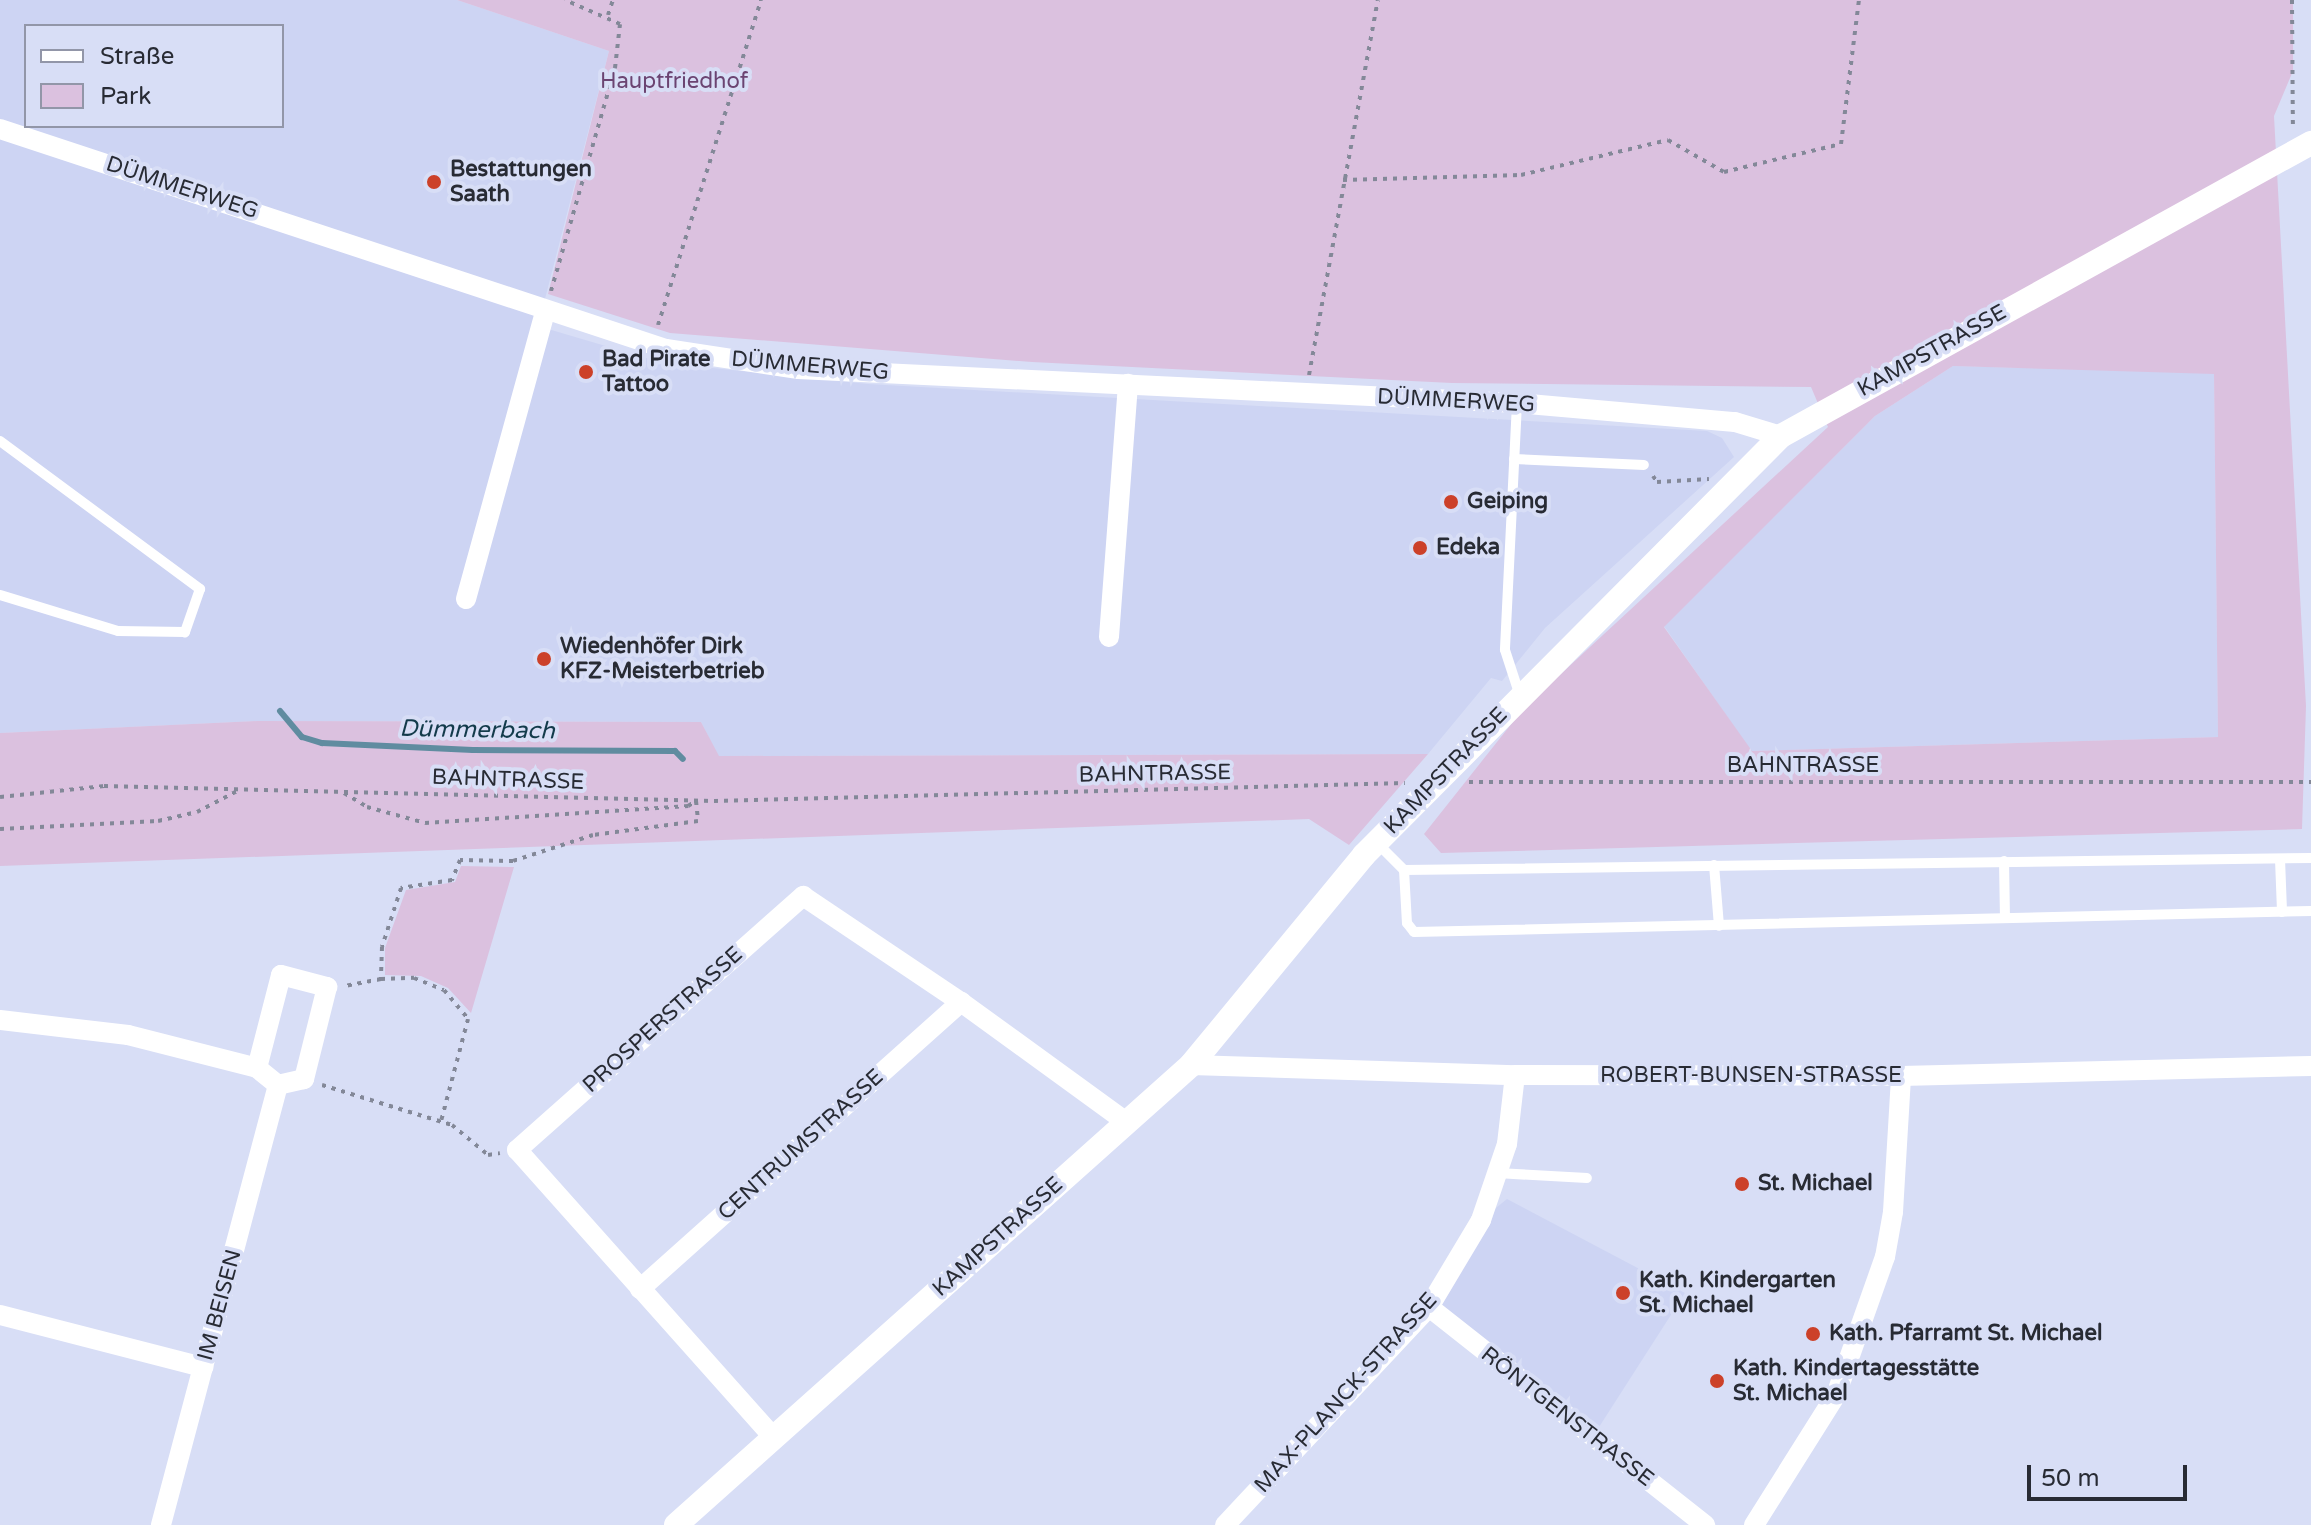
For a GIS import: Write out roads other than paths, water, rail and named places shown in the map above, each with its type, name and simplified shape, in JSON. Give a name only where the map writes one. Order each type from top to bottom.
[{"type":"street","name":"DÜMMERWEG","points":[[0,129],[545,313],[651,345],[798,369],[1517,403],[1735,422],[1781,436]]},
{"type":"street","name":"KAMPSTRASSE","points":[[676,1525],[1191,1065],[1377,843],[1440,782],[1519,693],[1741,479],[1781,436],[2302,148]]},
{"type":"street","points":[[466,599],[545,313]]},
{"type":"street","points":[[1109,637],[1128,384]]},
{"type":"street","name":"PROSPERSTRASSE","points":[[640,1289],[517,1150],[803,896],[961,1002],[1126,1122]]},
{"type":"street","points":[[0,1020],[128,1035],[257,1068],[278,1085],[304,1079],[327,987],[281,975],[257,1068]]},
{"type":"street","name":"CENTRUMSTRASSE","points":[[640,1289],[961,1002]]},
{"type":"street","name":"ROBERT-BUNSEN-STRASSE","points":[[1191,1065],[1515,1075],[1901,1076],[2311,1066]]},
{"type":"street","name":"MAX-PLANCK-STRASSE","points":[[1225,1525],[1429,1307],[1481,1220],[1507,1144],[1515,1075]]},
{"type":"street","points":[[1754,1525],[1836,1395],[1885,1257],[1893,1212],[1901,1076]]},
{"type":"street","name":"IM BEISEN","points":[[161,1525],[278,1085]]},
{"type":"street","points":[[640,1289],[774,1438]]},
{"type":"street","name":"RÖNTGENSTRASSE","points":[[1429,1307],[1705,1525]]},
{"type":"street","points":[[0,1315],[203,1367]]},
{"type":"lane","points":[[1517,403],[1505,650],[1519,693]]},
{"type":"lane","points":[[0,441],[200,589],[185,632],[118,631],[0,595]]},
{"type":"lane","points":[[1514,459],[1644,465]]},
{"type":"lane","points":[[1377,843],[1404,870],[1407,923],[1414,932],[2311,911]]},
{"type":"lane","points":[[1404,870],[2311,858]]},
{"type":"lane","points":[[2280,859],[2282,912]]},
{"type":"lane","points":[[2004,861],[2005,918]]},
{"type":"lane","points":[[1714,865],[1719,926]]},
{"type":"lane","points":[[1497,1173],[1587,1178]]},
{"type":"waterway","name":"Dümmerbach","points":[[280,711],[302,737],[322,743],[473,750],[675,751],[683,759]]},
{"type":"place","name":"Bestattungen Saath","points":[[434,182]]},
{"type":"place","name":"Bad Pirate Tattoo","points":[[586,372]]},
{"type":"place","name":"Geiping","points":[[1451,502]]},
{"type":"place","name":"Edeka","points":[[1420,548]]},
{"type":"place","name":"Wiedenhöfer Dirk KFZ-Meisterbetrieb","points":[[544,659]]},
{"type":"place","name":"St. Michael","points":[[1742,1184]]},
{"type":"place","name":"Kath. Kindergarten St. Michael","points":[[1623,1293]]},
{"type":"place","name":"Kath. Pfarramt St. Michael","points":[[1813,1334]]},
{"type":"place","name":"Kath. Kindertagesstätte St. Michael","points":[[1717,1381]]},
{"type":"park label","name":"Hauptfriedhof","points":[[674,82]]}]
